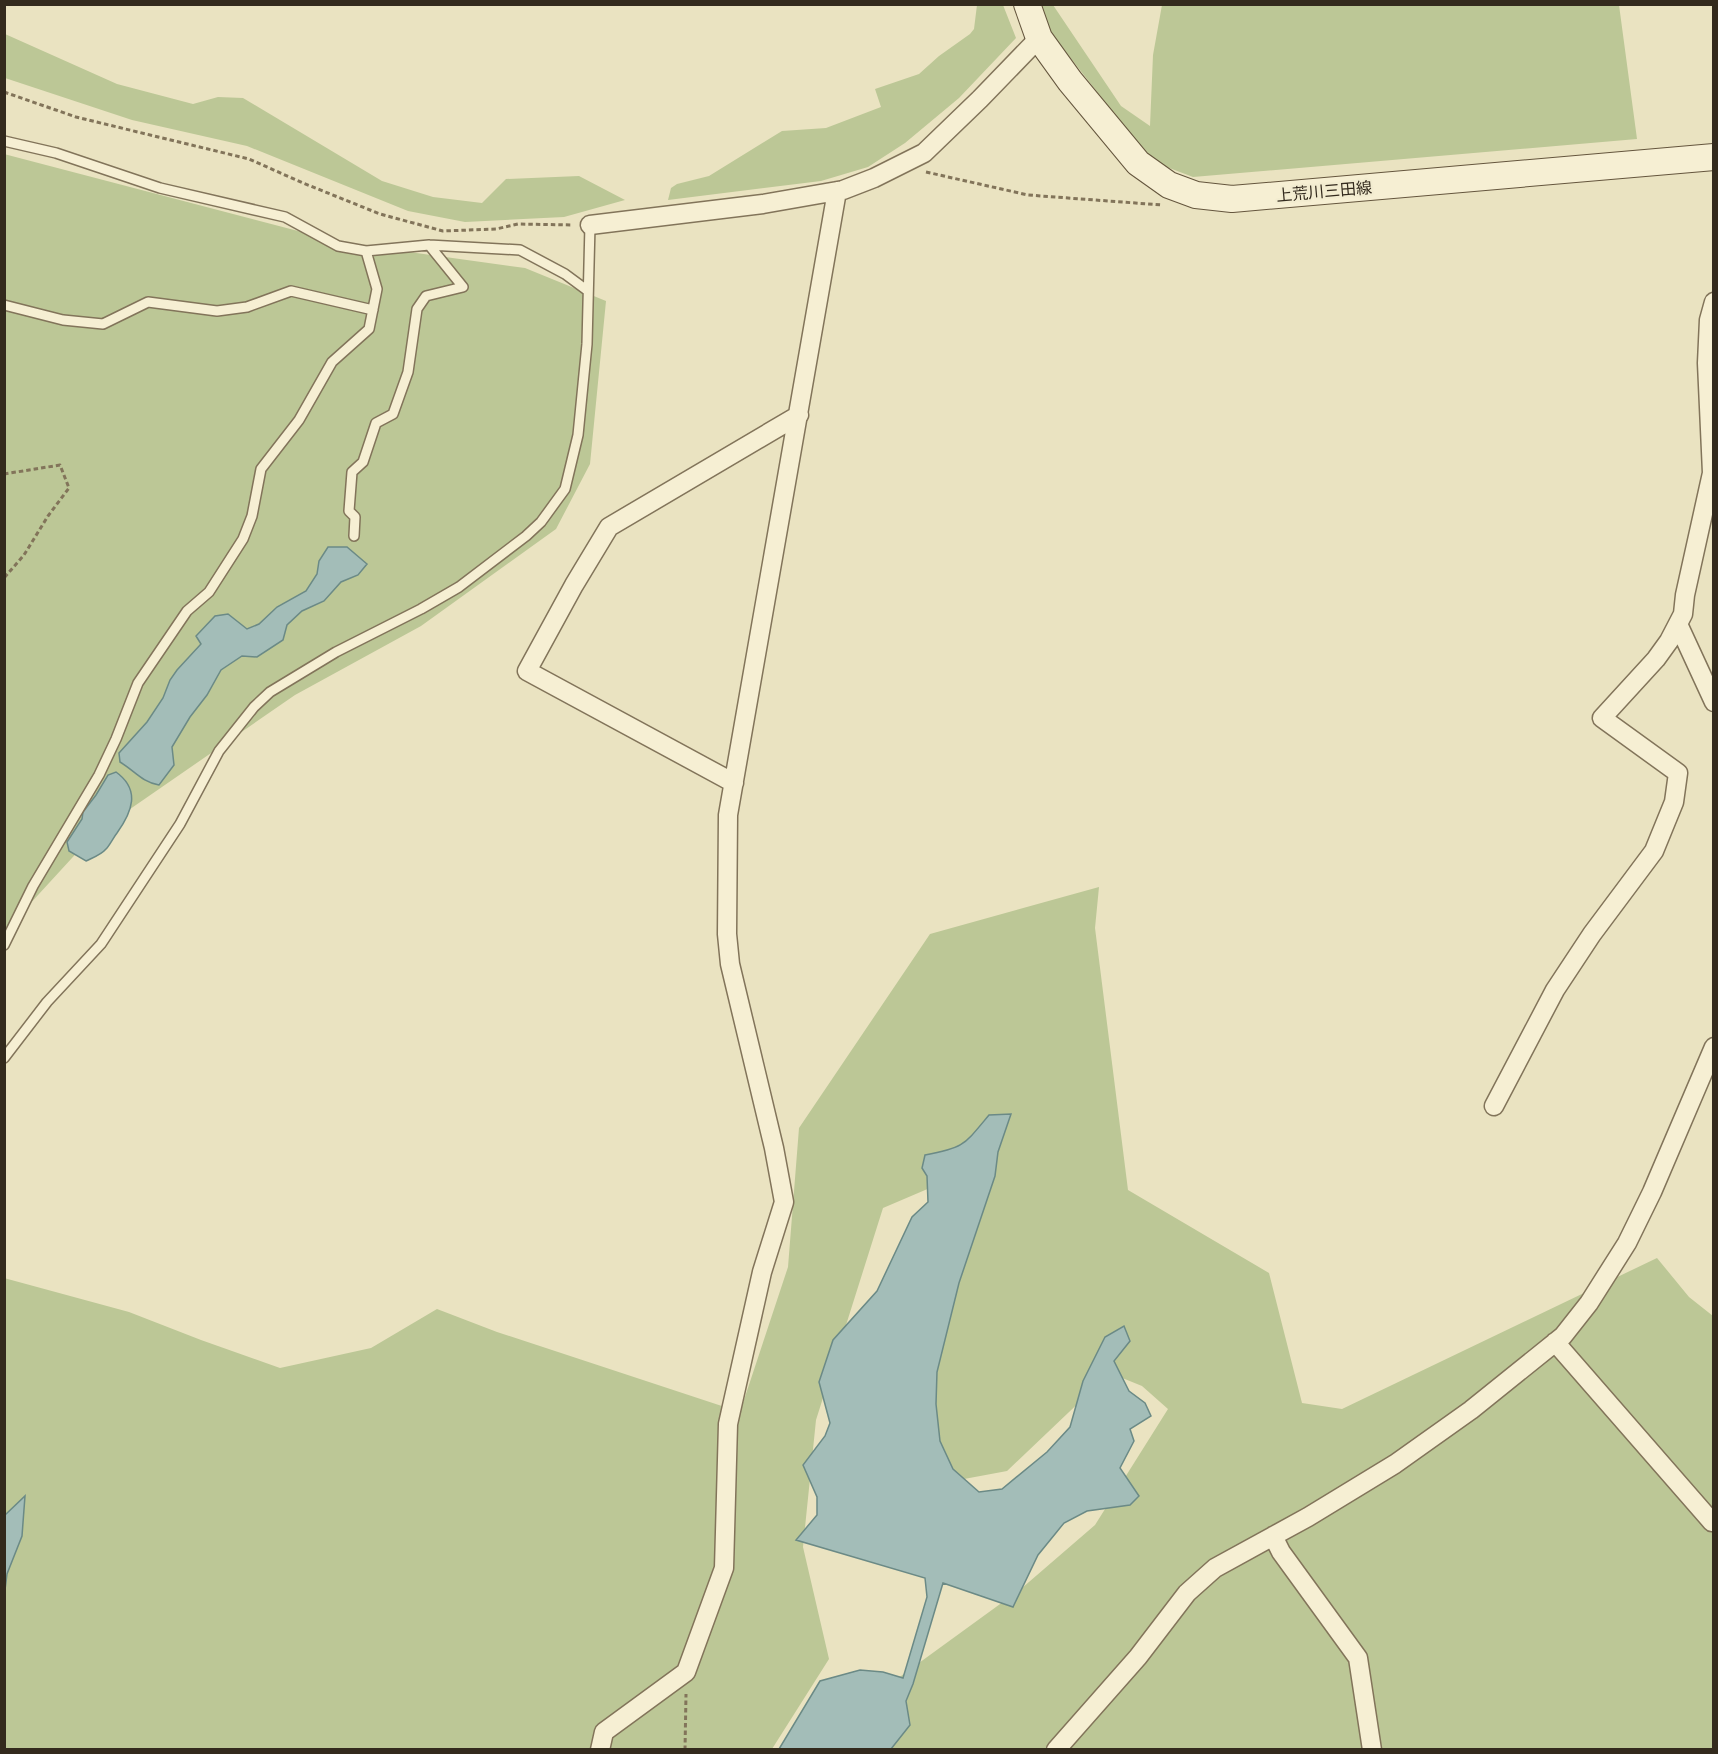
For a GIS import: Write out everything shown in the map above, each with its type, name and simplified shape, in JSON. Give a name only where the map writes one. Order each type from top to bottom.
[{"type":"main road","name":"上荒川三田線","points":[[1027,4],[1039,38],[1070,81],[1138,163],[1169,185],[1197,195],[1233,199],[1713,157]]},
{"type":"street","points":[[590,225],[763,204],[843,190],[864,182],[924,153],[1039,38]]},
{"type":"street","points":[[600,1749],[604,1732],[686,1672],[724,1568],[729,1424],[762,1272],[784,1202],[774,1148],[730,964],[727,934],[728,815],[837,191]]},
{"type":"street","points":[[1494,1106],[1555,990],[1592,934],[1654,851],[1674,802],[1678,773],[1602,718],[1656,659],[1683,615],[1685,595],[1712,473],[1713,454],[1707,363],[1709,320],[1713,302]]},
{"type":"street","points":[[734,783],[527,671],[609,527],[799,415]]},
{"type":"street","points":[[1678,624],[1713,702]]},
{"type":"street","points":[[1056,1749],[1138,1657],[1186,1593],[1215,1568],[1308,1517],[1395,1464],[1471,1410],[1563,1336],[1589,1303],[1627,1243],[1652,1192],[1713,1047]]},
{"type":"street","points":[[1555,1342],[1712,1522]]},
{"type":"street","points":[[1273,1536],[1281,1552],[1358,1658],[1372,1749]]},
{"type":"lane","points":[[4,141],[56,153],[160,188],[285,217],[338,246],[366,251],[429,245],[520,250],[565,274],[588,291]]},
{"type":"lane","points":[[4,1058],[47,1002],[100,944],[180,824],[219,751],[254,707],[270,692],[336,652],[459,587],[526,536],[541,522],[565,489],[578,435],[586,344],[590,225]]},
{"type":"lane","points":[[354,537],[355,517],[349,511],[352,472],[363,462],[376,423],[393,414],[408,372],[417,309],[426,296],[463,287],[429,245]]},
{"type":"lane","points":[[4,945],[33,886],[99,775],[138,683],[187,611],[209,592],[243,539],[252,516],[261,469],[299,420],[332,362],[369,329],[377,289],[366,251]]},
{"type":"lane","points":[[4,305],[63,320],[103,324],[148,302],[217,310],[247,307],[291,291],[373,310]]},
{"type":"path","points":[[4,92],[76,117],[249,159],[380,214],[443,231],[496,229],[518,224],[590,225]]},
{"type":"path","points":[[898,166],[1028,195],[1168,205]]},
{"type":"path","points":[[4,474],[60,465],[69,488],[48,516],[24,555],[4,578]]},
{"type":"path","points":[[685,1749],[686,1672]]},
{"type":"green space","points":[[977,5],[1003,5],[1016,38],[959,98],[905,143],[868,167],[821,181],[668,200],[671,188],[677,184],[709,176],[782,131],[826,128],[881,107],[875,89],[919,74],[939,56],[970,34],[974,29]]},
{"type":"green space","points":[[1037,5],[1053,5],[1121,106],[1150,126],[1153,55],[1162,5],[1619,5],[1637,139],[1193,177],[1151,161],[1051,33]]},
{"type":"green space","points":[[5,34],[117,84],[193,104],[218,97],[243,98],[382,181],[433,197],[482,203],[506,179],[579,176],[625,200],[564,217],[465,222],[408,211],[247,146],[132,120],[5,78]]},
{"type":"green space","points":[[4,154],[344,243],[525,268],[606,301],[590,464],[556,529],[421,626],[295,695],[94,834],[5,931]]},
{"type":"green space","points":[[1099,887],[1095,928],[1128,1190],[1269,1273],[1302,1403],[1342,1409],[1657,1258],[1689,1297],[1713,1316],[1713,1749],[874,1749],[890,1684],[1022,1588],[1095,1525],[1168,1409],[1142,1386],[1110,1373],[1007,1471],[948,1482],[907,1383],[979,1167],[883,1208],[816,1420],[803,1547],[829,1659],[772,1749],[5,1749],[4,1278],[129,1312],[280,1368],[371,1348],[437,1309],[497,1332],[740,1412],[788,1267],[799,1128],[930,934]]},
{"type":"water","points":[[328,547],[347,547],[367,564],[358,575],[341,582],[324,601],[302,611],[287,625],[283,640],[257,657],[242,656],[221,670],[172,747],[174,765],[159,785],[143,779],[120,762],[119,753],[147,722],[163,698],[170,680],[201,644],[196,636],[215,616],[228,614],[247,629],[259,624],[277,607],[306,591],[317,574],[319,561]]},
{"type":"water","points":[[116,772],[129,786],[132,801],[130,809],[104,851],[86,861],[69,851],[67,842],[82,819],[83,812],[108,775]]},
{"type":"water","points":[[1011,1114],[998,1152],[995,1176],[959,1283],[937,1372],[936,1404],[940,1441],[953,1469],[979,1492],[1002,1489],[1047,1452],[1070,1427],[1083,1381],[1105,1337],[1124,1326],[1130,1341],[1114,1361],[1129,1391],[1145,1403],[1151,1416],[1130,1429],[1134,1441],[1120,1468],[1139,1496],[1130,1505],[1087,1511],[1064,1523],[1038,1555],[1013,1607],[943,1583],[906,1701],[910,1725],[891,1749],[779,1749],[820,1681],[860,1670],[883,1672],[903,1678],[927,1597],[925,1578],[796,1540],[817,1515],[817,1497],[803,1465],[825,1436],[830,1423],[819,1382],[833,1340],[877,1291],[912,1217],[928,1202],[927,1176],[922,1168],[925,1155],[962,1144],[989,1115]]},
{"type":"water","points":[[25,1496],[22,1536],[7,1574],[5,1590],[5,1515]]}]
